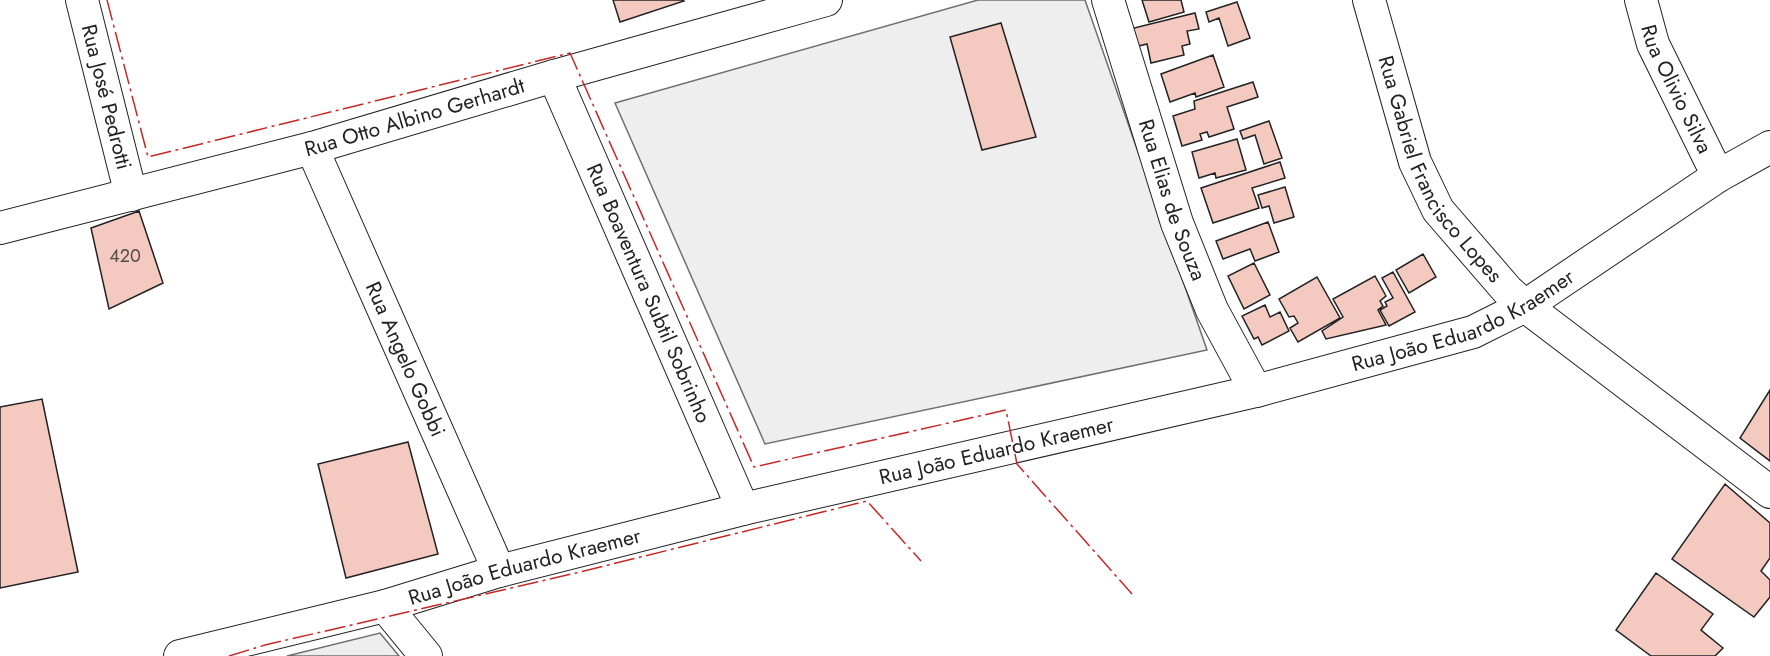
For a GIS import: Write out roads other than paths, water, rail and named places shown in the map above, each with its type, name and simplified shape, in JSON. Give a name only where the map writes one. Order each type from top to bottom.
[{"type":"street","name":"Rua José Pedrotti","points":[[82,0],[131,195]]},
{"type":"street","name":"Rua Otto Albino Gerhardt","points":[[0,228],[312,148],[554,76],[826,0]]},
{"type":"street","name":"Rua Elias de Souza","points":[[1108,0],[1177,224],[1212,310],[1256,391]]},
{"type":"street","name":"Rua Gabriel Francisco Lopes","points":[[1369,0],[1415,162],[1438,210],[1508,291],[1524,306],[1770,492]]},
{"type":"street","name":"Rua Olivio Silva","points":[[1641,0],[1653,44],[1718,176]]},
{"type":"street","name":"Rua Boaventura Subtil Sobrinho","points":[[554,76],[743,509]]},
{"type":"street","name":"Rua João Eduardo Kraemer","points":[[189,655],[385,606],[499,571],[743,509],[1256,391],[1473,332],[1524,306],[1718,176],[1770,147]]},
{"type":"street","name":"Rua Angelo Gobbi","points":[[312,148],[499,571]]},
{"type":"street","points":[[385,606],[426,656]]}]
